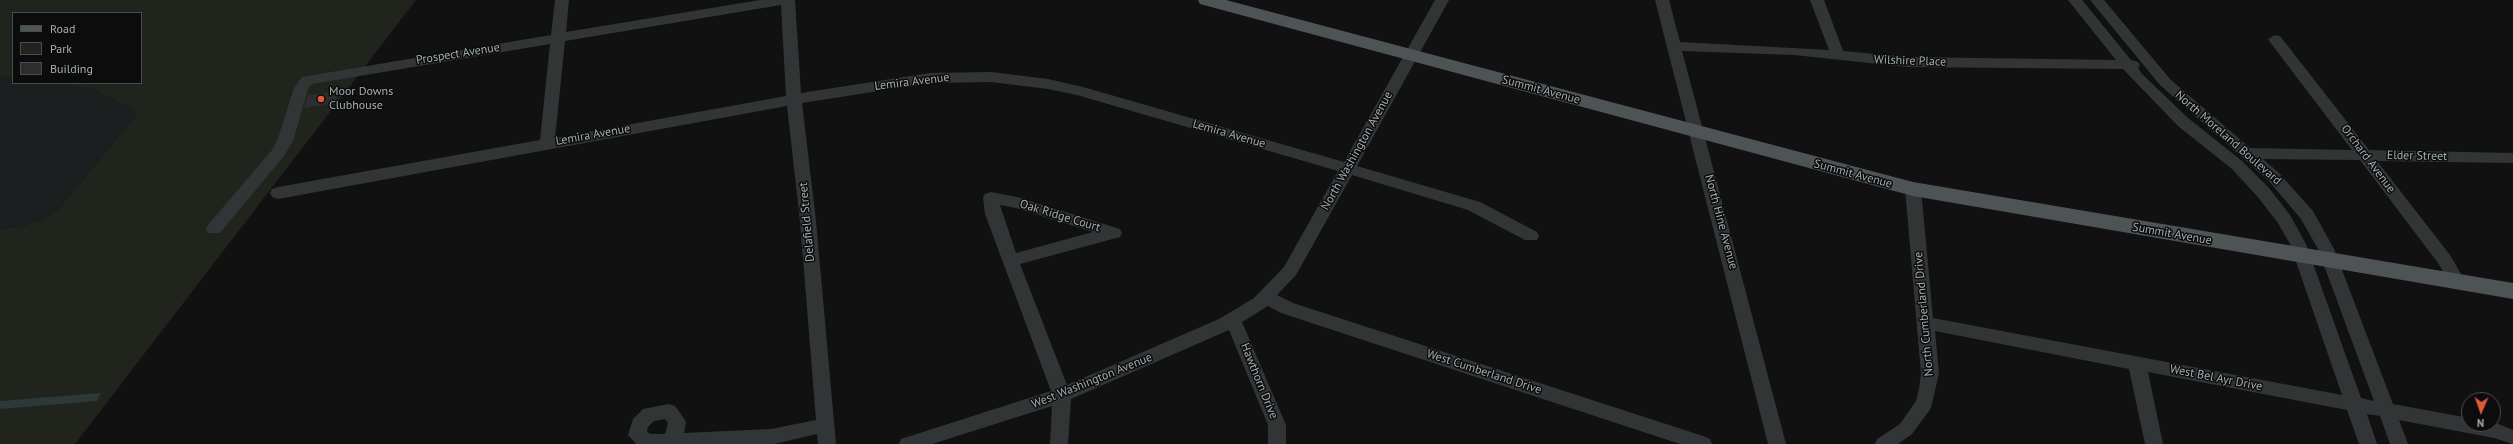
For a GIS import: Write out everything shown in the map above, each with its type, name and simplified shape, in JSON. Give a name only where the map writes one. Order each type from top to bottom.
[{"type":"main road","name":"Summit Avenue","points":[[1206,0],[1913,190],[2513,291]]},
{"type":"street","points":[[547,143],[562,0]]},
{"type":"street","name":"Prospect Avenue","points":[[214,229],[278,152],[285,141],[300,88],[307,80],[785,0]]},
{"type":"street","name":"Delafield Street","points":[[788,0],[794,100],[808,221],[827,444]]},
{"type":"street","name":"North Washington Avenue","points":[[1266,297],[1290,271],[1442,0]]},
{"type":"street","name":"North Hine Avenue","points":[[1662,0],[1778,444]]},
{"type":"street","points":[[1817,0],[1838,56]]},
{"type":"street","name":"North Moreland Boulevard","points":[[2076,0],[2126,65],[2167,107],[2225,154],[2274,204],[2290,228],[2302,256],[2368,444]]},
{"type":"street","name":"North Moreland Boulevard","points":[[2097,0],[2148,64],[2181,98],[2273,176],[2299,205],[2317,231],[2330,260],[2399,444]]},
{"type":"street","name":"Orchard Avenue","points":[[2275,39],[2444,259],[2457,281]]},
{"type":"street","name":"Wilshire Place","points":[[1673,46],[1794,51],[1907,62],[2148,64]]},
{"type":"street","name":"Lemira Avenue","points":[[278,193],[547,143],[794,100],[930,78],[956,77],[1020,80],[1078,90],[1474,206],[1531,236]]},
{"type":"street","name":"Elder Street","points":[[2225,154],[2247,153],[2513,158]]},
{"type":"street","name":"North Cumberland Drive","points":[[1884,444],[1906,429],[1925,403],[1930,373],[1913,190]]},
{"type":"street","name":"Oak Ridge Court","points":[[1011,261],[1114,233],[1018,203],[990,198],[993,214],[1062,395]]},
{"type":"street","points":[[2274,204],[2299,205]]},
{"type":"street","name":"West Washington Avenue","points":[[908,444],[1062,395],[1233,320],[1266,297]]},
{"type":"street","name":"West Cumberland Drive","points":[[1266,297],[1288,308],[1703,444]]},
{"type":"street","points":[[2323,316],[2353,320]]},
{"type":"street","name":"Hawthorn Drive","points":[[1233,320],[1242,336],[1277,425],[1277,444]]},
{"type":"street","name":"West Bel Ayr Drive","points":[[1925,323],[2387,410],[2510,436]]},
{"type":"street","points":[[2137,363],[2154,444]]},
{"type":"street","points":[[1059,444],[1062,395]]},
{"type":"street","points":[[673,441],[771,437],[825,425]]},
{"type":"shaded area","points":[[0,77],[12,78],[12,84],[63,84],[93,89],[129,107],[137,114],[58,210],[44,218],[20,227],[0,229]]},
{"type":"shaded area","points":[[101,393],[97,401],[0,409],[0,401]]},
{"type":"green space","points":[[0,0],[416,0],[75,444],[0,444],[0,229],[20,227],[44,218],[58,210],[137,114],[129,107],[93,89],[63,84],[142,84],[142,12],[12,12],[12,78],[0,77]]},
{"type":"building","name":"Moor Downs Clubhouse","points":[[339,91],[335,103],[304,108],[308,95]]},
{"type":"place","name":"Moor Downs Clubhouse","points":[[321,99]]}]
